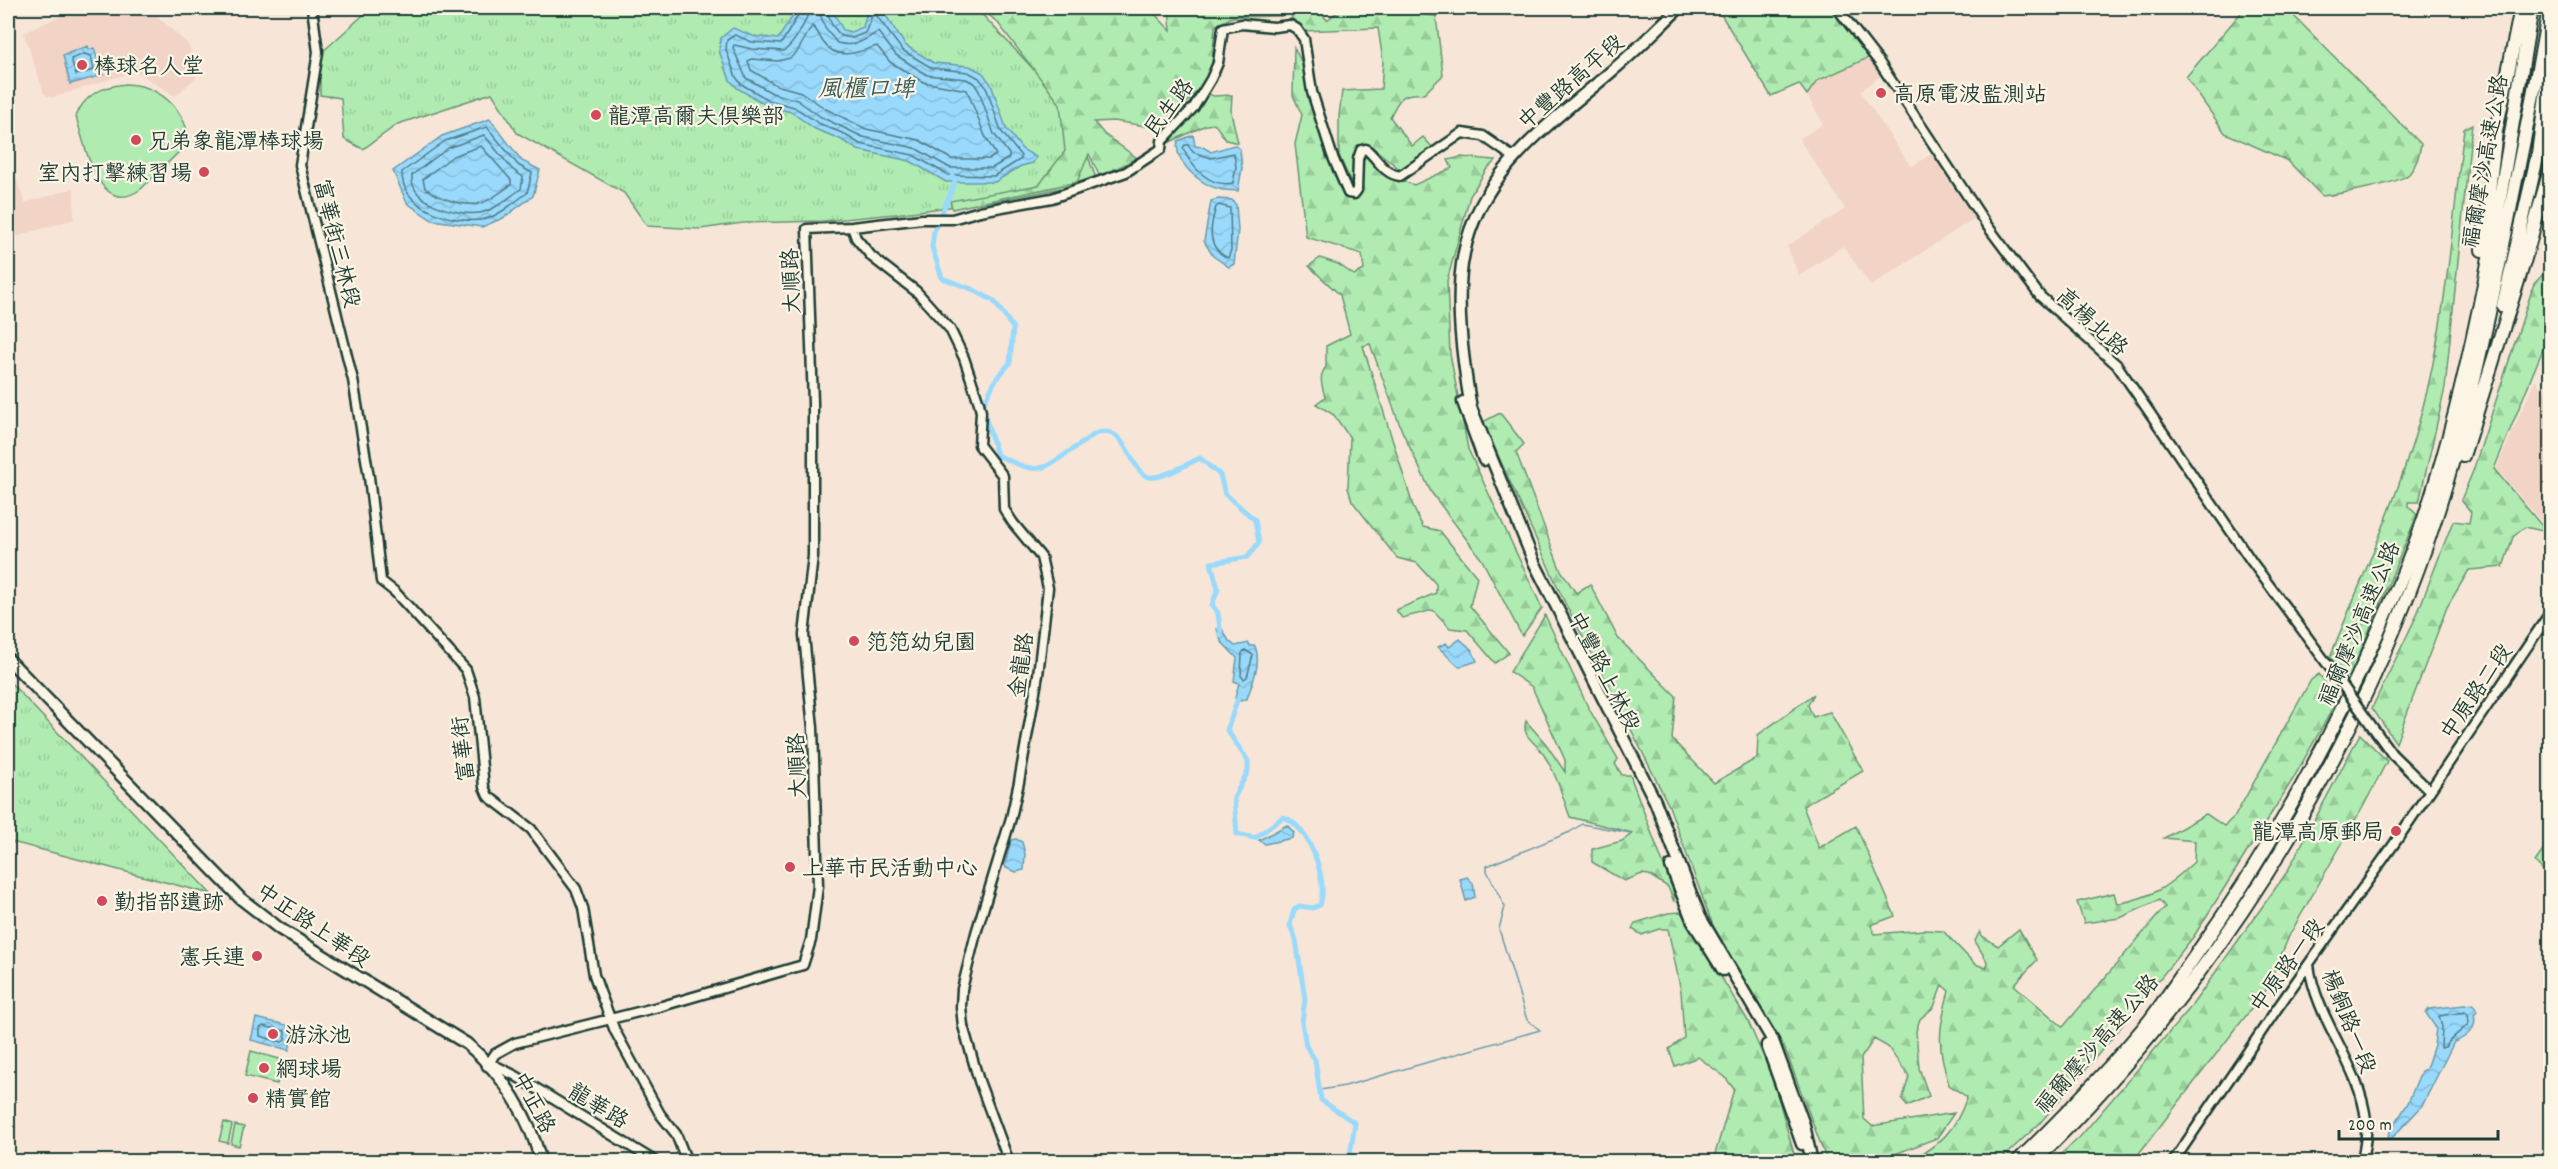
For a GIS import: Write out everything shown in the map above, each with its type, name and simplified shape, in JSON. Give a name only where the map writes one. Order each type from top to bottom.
[{"type":"highway","points":[[2505,86],[2514,8]]},
{"type":"highway","points":[[2475,326],[2496,131],[2521,8]]},
{"type":"highway","name":"福爾摩沙高速公路","points":[[2017,1161],[2084,1096],[2150,1019],[2272,842],[2338,722],[2418,537],[2456,410],[2494,231],[2532,8]]},
{"type":"highway","name":"福爾摩沙高速公路","points":[[2032,1161],[2070,1126],[2150,1035],[2181,996],[2244,907],[2292,831],[2350,723],[2395,628],[2447,481],[2471,392],[2492,304],[2549,8]]},
{"type":"highway","points":[[2490,367],[2538,153],[2550,67]]},
{"type":"highway","points":[[2415,576],[2452,487],[2524,262],[2550,170]]},
{"type":"main road","name":"中豐路高平段","points":[[1488,184],[1536,126],[1610,65],[1670,8]]},
{"type":"main road","name":"中豐路高平段","points":[[1510,155],[1615,69],[1679,8]]},
{"type":"main road","name":"中豐路上林段","points":[[1488,184],[1464,254],[1458,312],[1464,410],[1531,568],[1639,780],[1693,922],[1751,1012],[1766,1042],[1806,1161]]},
{"type":"main road","name":"中豐路上林段","points":[[1458,312],[1471,408],[1534,562],[1654,801],[1700,917],[1773,1041],[1804,1125],[1812,1161]]},
{"type":"main road","points":[[8,659],[111,769]]},
{"type":"main road","points":[[8,666],[111,769]]},
{"type":"main road","name":"中正路上華段","points":[[111,769],[237,905],[276,935],[488,1064]]},
{"type":"main road","name":"中正路","points":[[488,1064],[511,1106],[534,1161]]},
{"type":"main road","name":"中正路","points":[[488,1064],[518,1104],[541,1161]]},
{"type":"street","name":"富華街三林段","points":[[312,8],[318,52],[300,165],[353,380]]},
{"type":"street","name":"高楊北路","points":[[1837,8],[1880,62],[1986,224],[2040,296],[2117,365],[2252,562],[2392,754],[2429,790]]},
{"type":"street","name":"民生路","points":[[807,229],[852,227],[922,219],[952,219],[980,211],[1052,198],[1125,172],[1161,149],[1161,141],[1194,107],[1214,72],[1223,28],[1234,24],[1274,27],[1290,25],[1297,29],[1304,39],[1312,92],[1332,155],[1348,193],[1354,194],[1357,190],[1358,159],[1361,150],[1366,149],[1371,153],[1388,173],[1400,176],[1462,133],[1483,136],[1510,155]]},
{"type":"street","name":"金龍路","points":[[852,227],[856,238],[872,257],[917,292],[954,336],[979,402],[981,412],[979,445],[1003,476],[1004,509],[1012,523],[1041,557],[1046,578],[1048,596],[1038,675],[1019,782],[1011,818],[976,933],[962,989],[963,1026],[1009,1161]]},
{"type":"street","name":"大順路","points":[[488,1064],[495,1054],[515,1043],[662,1006],[803,965],[811,940],[818,886],[813,728],[804,635],[813,555],[813,403],[807,229]]},
{"type":"street","name":"富華街","points":[[353,380],[369,477],[381,581],[389,586],[466,670],[475,697],[484,788],[489,796],[531,829],[576,889],[583,908],[594,975],[615,1031],[660,1114],[684,1149],[687,1161]]},
{"type":"street","name":"中原路二段","points":[[2429,790],[2550,613]]},
{"type":"street","name":"中原路一段","points":[[2173,1161],[2429,790]]},
{"type":"street","name":"楊銅路一段","points":[[2309,965],[2315,992],[2361,1096],[2367,1128],[2362,1161]]},
{"type":"street","name":"龍華路","points":[[488,1064],[516,1076],[656,1161]]},
{"type":"shaded area","points":[[77,8],[148,8],[188,44],[196,63],[196,78],[175,96],[135,71],[52,98],[44,94],[24,33]]},
{"type":"shaded area","points":[[1870,57],[1882,75],[1860,91],[1911,167],[1934,152],[1975,218],[1871,286],[1843,246],[1799,276],[1787,246],[1845,209],[1799,139],[1823,124],[1807,95],[1817,81]]},
{"type":"shaded area","points":[[10,163],[25,203],[74,188],[74,219],[8,239],[8,164]]},
{"type":"shaded area","points":[[2535,380],[2550,397],[2550,531],[2496,469]]},
{"type":"green space","points":[[371,8],[976,8],[1070,108],[1097,181],[996,201],[895,214],[823,221],[743,223],[700,229],[647,226],[624,193],[517,133],[492,93],[398,124],[363,149],[344,139],[341,98],[320,95],[320,54]]},
{"type":"green space","points":[[981,8],[1149,8],[1171,31],[1169,8],[1276,8],[1281,16],[1232,17],[1215,26],[1212,64],[1206,80],[1164,129],[1114,121],[1094,122],[1104,134],[1137,158],[1100,177],[1089,154],[1077,182],[952,209],[950,201],[1039,185],[1065,151],[1060,104],[998,23]]},
{"type":"green space","points":[[1289,8],[1327,8],[1322,14],[1327,20],[1343,8],[1410,8],[1409,13],[1436,16],[1443,75],[1424,94],[1411,94],[1402,98],[1390,117],[1412,146],[1423,137],[1433,148],[1402,171],[1371,146],[1363,143],[1359,152],[1353,187],[1339,155],[1339,116],[1342,91],[1381,89],[1383,61],[1378,28],[1302,31],[1292,18]]},
{"type":"green space","points":[[1717,8],[1831,8],[1870,57],[1817,81],[1807,95],[1799,84],[1771,96]]},
{"type":"green space","points":[[2245,8],[2286,8],[2421,144],[2416,163],[2409,174],[2381,185],[2322,196],[2288,161],[2225,133],[2186,77]]},
{"type":"green space","points":[[1294,48],[1302,63],[1324,137],[1349,194],[1361,191],[1363,156],[1371,154],[1399,180],[1414,185],[1452,168],[1448,160],[1461,157],[1496,160],[1486,170],[1470,196],[1447,281],[1450,354],[1468,449],[1542,608],[1522,636],[1482,560],[1431,492],[1402,431],[1370,344],[1363,346],[1414,509],[1423,527],[1440,531],[1477,577],[1470,606],[1509,653],[1495,663],[1467,630],[1450,628],[1433,610],[1402,618],[1396,610],[1436,593],[1436,584],[1417,563],[1397,558],[1352,501],[1348,488],[1350,438],[1334,415],[1316,404],[1325,397],[1321,378],[1326,367],[1326,346],[1350,334],[1340,295],[1309,266],[1320,258],[1338,264],[1354,275],[1364,270],[1362,254],[1306,237],[1295,144],[1302,115],[1293,95]]},
{"type":"green space","name":"兄弟象龍潭棒球場","points":[[126,84],[148,88],[167,100],[181,117],[189,138],[186,145],[141,189],[126,196],[114,195],[104,187],[96,175],[76,117],[79,109],[95,93]]},
{"type":"green space","points":[[1208,94],[1232,95],[1231,112],[1238,143],[1226,140],[1215,124],[1206,125],[1168,143]]},
{"type":"green space","points":[[2550,121],[2550,157],[2546,176],[2522,246]]},
{"type":"green space","points":[[2472,124],[2445,388],[2419,502],[2408,502],[2408,506],[2417,515],[2349,679],[2330,657],[2396,493],[2418,426],[2440,326],[2464,129]]},
{"type":"green space","points":[[2550,267],[2550,340],[2545,344],[2494,469],[2547,532],[2525,527],[2513,537],[2503,567],[2469,570],[2447,607],[2396,743],[2372,708],[2416,617],[2453,521],[2469,523],[2471,512],[2461,500],[2473,471],[2534,284]]},
{"type":"green space","points":[[1500,413],[1524,444],[1516,452],[1560,569],[1576,593],[1590,584],[1618,638],[1676,696],[1672,739],[1714,783],[1757,758],[1758,735],[1814,694],[1808,705],[1813,717],[1830,712],[1863,771],[1803,806],[1819,848],[1856,826],[1895,916],[1871,925],[1874,934],[1924,930],[1943,931],[1975,964],[1986,968],[1988,963],[1975,941],[1980,931],[1982,936],[1998,946],[2019,929],[2037,960],[2014,985],[2063,1027],[2165,907],[2159,900],[2120,918],[2084,923],[2077,902],[2114,893],[2117,904],[2130,901],[2159,890],[2176,878],[2194,862],[2195,841],[2164,838],[2206,814],[2224,826],[2235,816],[2311,680],[2319,674],[2338,699],[2293,779],[2194,936],[2040,1123],[1999,1161],[1910,1161],[1946,1135],[1957,1119],[1967,1097],[1949,1085],[1942,1059],[1941,1028],[1949,991],[1942,985],[1934,1007],[1920,1019],[1916,1031],[1919,1068],[1929,1096],[1907,1106],[1902,1100],[1909,1077],[1888,1047],[1874,1039],[1861,1058],[1864,1119],[1872,1126],[1954,1113],[1937,1138],[1895,1154],[1852,1161],[1827,1161],[1785,1049],[1713,926],[1669,806],[1565,603],[1483,422]]},
{"type":"green space","points":[[1545,615],[1588,707],[1618,759],[1615,764],[1622,775],[1630,775],[1674,893],[1674,902],[1668,887],[1649,875],[1642,874],[1624,881],[1592,862],[1592,849],[1622,841],[1633,833],[1570,817],[1551,768],[1542,752],[1525,731],[1526,721],[1546,744],[1565,772],[1565,760],[1532,687],[1510,672]]},
{"type":"green space","points":[[8,680],[211,894],[8,841]]},
{"type":"green space","points":[[2360,734],[2387,761],[2290,934],[2266,990],[2133,1161],[2053,1161],[2079,1138],[2190,1008],[2287,872]]},
{"type":"green space","points":[[2550,841],[2550,877],[2535,862]]},
{"type":"green space","points":[[1681,912],[1747,1019],[1772,1076],[1796,1161],[1713,1161],[1734,1089],[1725,1077],[1698,1057],[1675,1066],[1669,1049],[1684,1038],[1681,991],[1668,929],[1659,929],[1642,935],[1632,929],[1635,923],[1668,913]]},
{"type":"green space","name":"網球場","points":[[251,1051],[283,1060],[277,1084],[245,1076]]},
{"type":"green space","points":[[224,1122],[232,1125],[228,1143],[219,1141]]},
{"type":"green space","points":[[235,1125],[244,1127],[239,1146],[231,1144]]},
{"type":"water","name":"風櫃口埤","points":[[798,8],[831,8],[843,30],[851,32],[863,27],[868,8],[881,8],[905,45],[934,63],[970,66],[983,73],[991,84],[1006,128],[1022,149],[1036,157],[1033,163],[1021,166],[995,182],[946,182],[910,161],[858,150],[840,139],[815,129],[791,112],[766,105],[737,88],[730,80],[719,51],[721,38],[733,28],[753,36],[778,39]]},
{"type":"water","points":[[88,46],[89,50],[94,48],[103,75],[70,84],[63,55]]},
{"type":"water","points":[[490,119],[522,161],[540,170],[533,196],[503,218],[482,227],[432,220],[407,203],[393,171],[442,136]]},
{"type":"water","points":[[1193,135],[1195,146],[1203,147],[1211,152],[1234,145],[1240,149],[1242,168],[1238,191],[1221,190],[1204,182],[1189,171],[1180,157],[1178,141]]},
{"type":"water","points":[[1232,200],[1236,205],[1238,230],[1234,264],[1229,267],[1213,256],[1204,241],[1211,201]]},
{"type":"water","points":[[1217,629],[1222,629],[1235,646],[1249,643],[1250,646],[1255,646],[1257,666],[1247,699],[1241,701],[1235,698],[1239,683],[1234,681],[1237,658],[1221,641]]},
{"type":"water","points":[[1460,639],[1472,650],[1477,661],[1459,667],[1438,647],[1446,643],[1449,647]]},
{"type":"water","points":[[1287,825],[1294,833],[1292,838],[1265,844],[1259,840]]},
{"type":"water","points":[[1016,839],[1022,842],[1025,854],[1024,870],[1016,872],[1006,868],[1005,865],[1011,840]]},
{"type":"water","points":[[1467,877],[1473,883],[1475,897],[1466,901],[1460,879]]},
{"type":"water","points":[[2473,1004],[2477,1012],[2474,1015],[2473,1028],[2463,1038],[2454,1042],[2422,1106],[2392,1138],[2389,1138],[2388,1135],[2408,1103],[2421,1071],[2426,1069],[2434,1045],[2436,1028],[2426,1013],[2429,1009]]},
{"type":"water","name":"游泳池","points":[[256,1018],[295,1027],[289,1050],[251,1040]]},
{"type":"waterway","points":[[953,176],[955,181],[934,231],[932,247],[942,278],[972,289],[994,301],[1013,328],[1010,363],[996,379],[982,407],[997,455],[1023,466],[1039,468],[1056,461],[1093,435],[1108,432],[1122,442],[1137,467],[1149,477],[1168,474],[1200,458],[1220,475],[1225,494],[1255,520],[1259,543],[1247,557],[1211,563],[1218,589],[1212,605],[1218,613],[1221,636]]},
{"type":"waterway","points":[[1239,695],[1227,730],[1248,761],[1248,771],[1234,798],[1237,834],[1255,838],[1283,817],[1292,822],[1309,842],[1319,869],[1322,882],[1320,905],[1313,908],[1299,906],[1294,910],[1290,925],[1296,940],[1305,999],[1302,1022],[1306,1046],[1315,1060],[1321,1100],[1355,1123],[1349,1162]]},
{"type":"waterway","points":[[1320,1090],[1345,1086],[1540,1030],[1527,1020],[1499,929],[1505,907],[1487,871],[1487,866],[1570,832],[1582,824],[1630,833]]},
{"type":"place","name":"棒球名人堂","points":[[82,65]]},
{"type":"place","name":"高原電波監測站","points":[[1881,93]]},
{"type":"place","name":"龍潭高爾夫俱樂部","points":[[596,115]]},
{"type":"place","name":"兄弟象龍潭棒球場","points":[[136,140]]},
{"type":"place","name":"室內打擊練習場","points":[[204,172]]},
{"type":"place","name":"笵笵幼兒園","points":[[854,641]]},
{"type":"place","name":"龍潭高原郵局","points":[[2396,831]]},
{"type":"place","name":"上華市民活動中心","points":[[790,867]]},
{"type":"place","name":"勤指部遺跡","points":[[102,901]]},
{"type":"place","name":"憲兵連","points":[[257,956]]},
{"type":"place","name":"游泳池","points":[[273,1034]]},
{"type":"place","name":"網球場","points":[[264,1068]]},
{"type":"place","name":"精實館","points":[[253,1098]]}]
